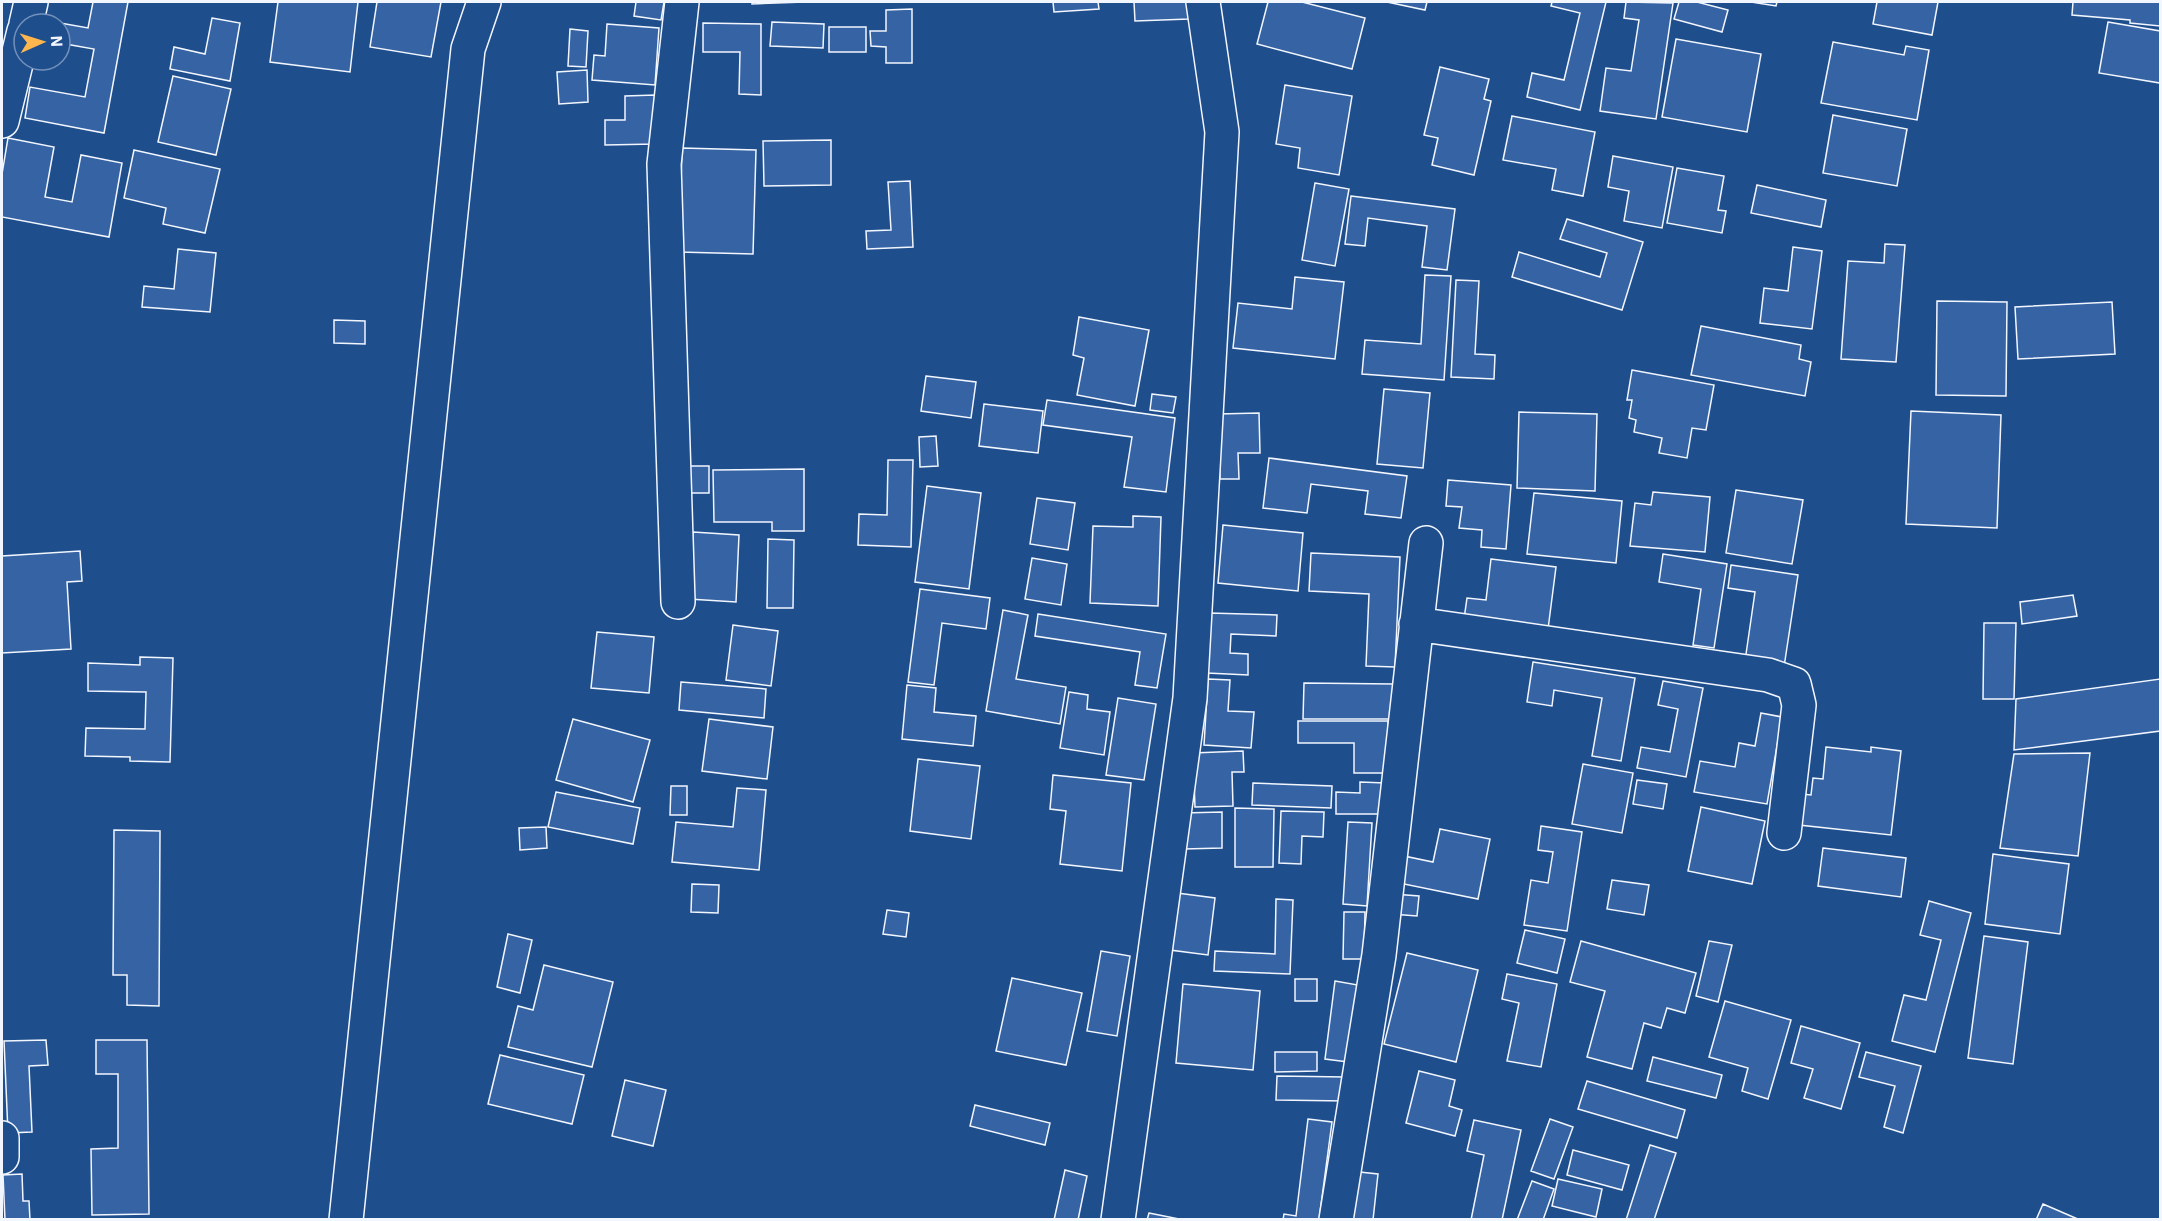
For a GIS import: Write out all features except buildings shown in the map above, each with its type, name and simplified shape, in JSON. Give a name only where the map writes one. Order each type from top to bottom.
[{"type":"street","points":[[346,1220],[468,49],[484,2]]},
{"type":"street","points":[[678,603],[664,164],[682,2]]},
{"type":"street","points":[[1119,1220],[1190,698],[1222,132],[1203,2]]},
{"type":"street","points":[[2,121],[14,72]]},
{"type":"street","points":[[1336,1220],[1379,955],[1426,543]]},
{"type":"street","points":[[1416,624],[1768,675],[1794,684],[1799,705],[1784,833]]},
{"type":"street","points":[[2,1137],[2,1157]]}]
